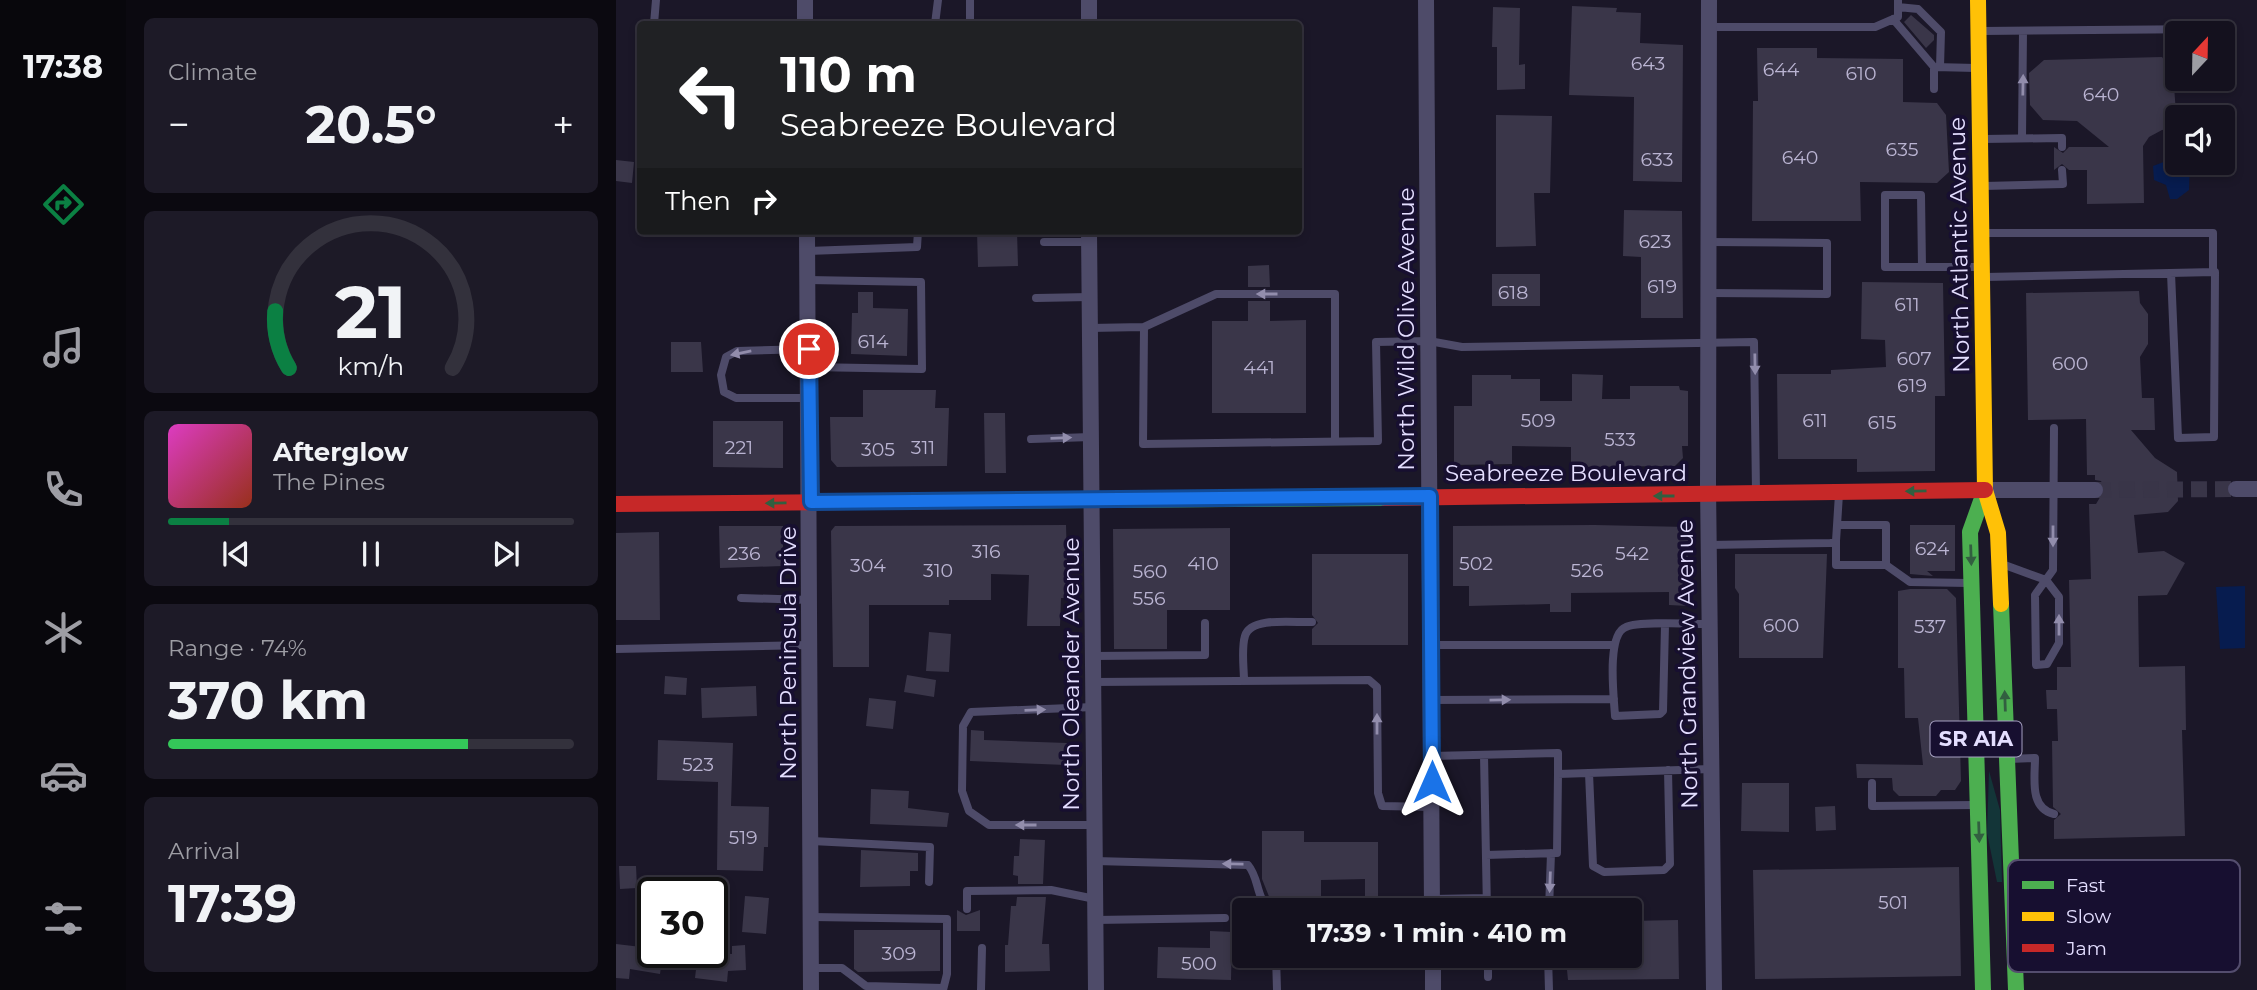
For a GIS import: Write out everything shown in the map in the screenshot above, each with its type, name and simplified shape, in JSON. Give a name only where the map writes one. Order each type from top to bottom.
[{"type":"main road","name":"North Atlantic Avenue","points":[[1978,0],[1985,489],[1998,533],[2011,860]]},
{"type":"main road","name":"North Atlantic Avenue","points":[[1983,990],[1970,532],[1985,489]]},
{"type":"main road","name":"Seabreeze Boulevard","points":[[616,504],[1092,498],[1708,496],[1985,489]]},
{"type":"main road","name":"North Atlantic Avenue","points":[[2015,972],[2016,990]]},
{"type":"street","points":[[805,0],[805,21]]},
{"type":"street","points":[[1089,0],[1089,21]]},
{"type":"street","name":"North Wild Olive Avenue","points":[[1426,0],[1432,898]]},
{"type":"street","name":"North Grandview Avenue","points":[[1709,0],[1708,496],[1714,990]]},
{"type":"street","name":"North Peninsula Drive","points":[[807,235],[811,502],[811,990]]},
{"type":"street","name":"North Oleander Avenue","points":[[1089,237],[1096,990]]},
{"type":"street","name":"Seabreeze Boulevard","points":[[1985,489],[2095,490]]},
{"type":"street","points":[[2236,489],[2257,489]]},
{"type":"street","points":[[1433,968],[1433,990]]},
{"type":"lane","points":[[654,21],[656,0]]},
{"type":"lane","points":[[935,21],[938,0]]},
{"type":"lane","points":[[970,0],[970,21]]},
{"type":"lane","points":[[1709,27],[1875,27],[1898,17],[1898,4],[1918,9],[1941,32],[1934,89]]},
{"type":"lane","points":[[1893,19],[1937,67],[1979,68]]},
{"type":"lane","points":[[1979,31],[2165,29]]},
{"type":"lane","points":[[2022,138],[2024,31]]},
{"type":"lane","points":[[1980,139],[2062,138],[2062,147]]},
{"type":"lane","points":[[1981,186],[2063,184],[2062,170]]},
{"type":"lane","points":[[1922,267],[1922,195],[1885,195],[1885,267],[1922,267],[2024,276],[2213,272]]},
{"type":"lane","points":[[1981,233],[2214,233],[2214,438],[2178,438],[2171,273]]},
{"type":"lane","points":[[808,251],[917,247],[918,235]]},
{"type":"lane","points":[[1044,242],[1089,237]]},
{"type":"lane","points":[[1708,293],[1828,294],[1827,243],[1709,242]]},
{"type":"lane","points":[[808,280],[920,282],[922,369],[809,367]]},
{"type":"lane","points":[[1090,328],[1144,327],[1216,293],[1335,294],[1335,441]]},
{"type":"lane","points":[[1035,298],[1090,297]]},
{"type":"lane","points":[[1144,327],[1143,444],[1378,440],[1376,342],[1429,341],[1462,347],[1754,342],[1756,495]]},
{"type":"lane","points":[[809,349],[737,351],[726,357],[721,375],[724,392],[736,398],[809,398]]},
{"type":"lane","points":[[2000,562],[2046,580],[2059,597],[2059,643],[2047,664],[2036,665],[2035,595],[2046,580],[2053,570],[2054,428]]},
{"type":"lane","points":[[1031,439],[1091,437]]},
{"type":"lane","points":[[1839,493],[1836,565],[1886,565],[1910,582],[1972,583]]},
{"type":"lane","points":[[1839,525],[1886,525],[1886,565]]},
{"type":"lane","points":[[1709,544],[1836,541]]},
{"type":"lane","points":[[741,598],[811,600]]},
{"type":"lane","points":[[1244,681],[1245,637],[1249,630],[1257,624],[1312,622]]},
{"type":"lane","points":[[1093,656],[1205,655],[1205,623]]},
{"type":"lane","points":[[1665,625],[1663,711],[1660,714],[1615,716],[1614,645],[1618,633],[1626,627],[1665,625],[1710,624]]},
{"type":"lane","points":[[616,649],[811,645]]},
{"type":"lane","points":[[1431,645],[1614,645]]},
{"type":"lane","points":[[1093,682],[1369,680],[1377,687],[1378,793],[1382,806],[1432,807]]},
{"type":"lane","points":[[1431,700],[1614,699]]},
{"type":"lane","points":[[1094,707],[971,712],[963,726],[962,791],[969,811],[989,825],[1094,825]]},
{"type":"lane","points":[[1432,756],[1558,753],[1557,853],[1486,855]]},
{"type":"lane","points":[[1484,755],[1487,898]]},
{"type":"lane","points":[[2007,759],[2037,758],[2036,800],[2044,811],[2054,814]]},
{"type":"lane","points":[[1558,774],[1712,769]]},
{"type":"lane","points":[[1589,773],[1593,866],[1596,871],[1616,872],[1664,870],[1670,864],[1668,770]]},
{"type":"lane","points":[[1872,783],[1872,806],[1978,805]]},
{"type":"lane","points":[[812,841],[930,847],[929,883]]},
{"type":"lane","points":[[1549,898],[1550,853]]},
{"type":"lane","points":[[1095,862],[1248,864],[1255,873],[1260,898]]},
{"type":"lane","points":[[967,909],[967,891],[1051,890],[1095,899]]},
{"type":"lane","points":[[812,917],[947,919],[947,974],[943,989],[866,986],[842,968],[812,968]]},
{"type":"lane","points":[[1095,920],[1225,918]]},
{"type":"lane","points":[[981,990],[982,948]]},
{"type":"lane","points":[[1276,968],[1277,990]]},
{"type":"lane","points":[[1488,968],[1488,976]]},
{"type":"lane","points":[[1548,968],[1549,990]]},
{"type":"green space","points":[[1989,771],[2000,810],[2002,882],[1997,882],[1987,833]]},
{"type":"water","points":[[2165,162],[2165,175],[2190,175],[2189,190],[2177,199],[2170,199],[2166,185],[2154,180],[2153,166]]},
{"type":"water","points":[[2245,586],[2245,648],[2220,649],[2216,587]]},
{"type":"building","points":[[1572,6],[1617,8],[1616,12],[1641,13],[1640,43],[1683,45],[1682,182],[1633,181],[1634,97],[1569,95]]},
{"type":"building","points":[[1493,7],[1520,8],[1519,65],[1525,64],[1525,89],[1497,90],[1497,47],[1492,47]]},
{"type":"building","points":[[1911,15],[1934,35],[1934,40],[1926,48],[1904,22]]},
{"type":"building","points":[[1757,48],[1817,48],[1817,58],[1903,59],[1903,102],[1937,103],[1946,115],[1949,172],[1937,183],[1860,182],[1861,221],[1752,221],[1753,101],[1758,101]]},
{"type":"building","points":[[2162,57],[2165,61],[2165,91],[2174,91],[2175,105],[2165,105],[2165,130],[2149,137],[2143,146],[2144,203],[2087,204],[2087,170],[2069,170],[2062,164],[2054,170],[2054,147],[2063,153],[2069,147],[2109,147],[2077,121],[2043,120],[2030,105],[2029,73],[2044,60]]},
{"type":"building","points":[[1496,115],[1552,116],[1550,193],[1534,193],[1536,246],[1496,247]]},
{"type":"building","points":[[616,160],[634,162],[632,183],[616,181]]},
{"type":"building","points":[[1624,210],[1682,211],[1683,318],[1641,318],[1641,257],[1623,256]]},
{"type":"building","points":[[977,235],[1017,235],[1018,266],[978,267]]},
{"type":"building","points":[[1269,265],[1270,287],[1248,287],[1248,266]]},
{"type":"building","points":[[1492,274],[1540,274],[1540,306],[1492,306]]},
{"type":"building","points":[[1862,282],[1943,283],[1945,396],[1935,396],[1935,471],[1857,472],[1857,459],[1778,459],[1777,374],[1831,374],[1831,370],[1886,367],[1885,340],[1861,339]]},
{"type":"building","points":[[2139,291],[2140,303],[2148,314],[2148,344],[2140,357],[2142,398],[2154,398],[2155,430],[2131,430],[2155,458],[2177,472],[2178,501],[2168,512],[2134,515],[2138,553],[2164,551],[2185,563],[2167,595],[2138,596],[2139,667],[2185,666],[2186,730],[2182,730],[2185,836],[2054,839],[2054,820],[2061,814],[2053,807],[2052,741],[2058,741],[2057,709],[2047,709],[2046,690],[2057,690],[2057,667],[2071,667],[2069,580],[2091,579],[2089,504],[2096,504],[2105,489],[2101,481],[2095,480],[2095,475],[2087,475],[2086,419],[2028,420],[2026,293]]},
{"type":"building","points":[[858,292],[873,292],[873,308],[908,309],[907,356],[851,354],[852,313],[858,313]]},
{"type":"building","points":[[1248,301],[1270,301],[1270,321],[1306,320],[1306,413],[1212,413],[1212,321],[1248,321]]},
{"type":"building","points":[[671,342],[701,342],[703,372],[671,372]]},
{"type":"building","points":[[1572,374],[1603,375],[1602,399],[1630,399],[1630,386],[1679,386],[1680,390],[1688,391],[1688,446],[1682,446],[1683,458],[1675,466],[1571,467],[1571,447],[1512,446],[1512,464],[1454,465],[1454,406],[1472,406],[1472,375],[1511,375],[1511,379],[1540,379],[1540,401],[1572,401]]},
{"type":"building","points":[[863,390],[936,390],[935,408],[949,408],[947,466],[837,467],[831,460],[830,417],[863,417]]},
{"type":"building","points":[[984,413],[1005,413],[1006,473],[985,473]]},
{"type":"building","points":[[713,421],[783,421],[783,468],[713,467]]},
{"type":"building","points":[[1066,525],[1068,598],[1061,598],[1060,626],[1027,626],[1029,575],[991,574],[991,600],[949,600],[949,605],[869,605],[869,667],[833,667],[831,531],[835,526]]},
{"type":"building","points":[[1910,525],[1955,525],[1955,571],[1927,571],[1933,576],[1910,574]]},
{"type":"building","points":[[719,526],[783,526],[783,566],[720,568]]},
{"type":"building","points":[[1453,526],[1688,527],[1688,606],[1669,605],[1669,592],[1571,593],[1571,612],[1550,612],[1550,604],[1469,606],[1469,586],[1453,586]]},
{"type":"building","points":[[1230,528],[1230,610],[1167,610],[1167,649],[1114,649],[1113,529]]},
{"type":"building","points":[[659,532],[660,620],[616,620],[616,533]]},
{"type":"building","points":[[1312,554],[1408,554],[1408,645],[1312,645],[1312,629],[1318,623],[1312,615]]},
{"type":"building","points":[[1735,554],[1827,554],[1823,658],[1739,658],[1739,594],[1735,588]]},
{"type":"building","points":[[1947,589],[1956,598],[1961,781],[1955,790],[1941,790],[1936,796],[1899,796],[1893,790],[1892,778],[1857,778],[1856,764],[1923,765],[1918,718],[1905,718],[1904,668],[1898,668],[1898,591]]},
{"type":"building","points":[[929,632],[951,634],[949,672],[926,671]]},
{"type":"building","points":[[907,675],[936,680],[934,697],[904,692]]},
{"type":"building","points":[[665,676],[687,678],[686,695],[664,694]]},
{"type":"building","points":[[756,686],[757,716],[702,718],[701,688]]},
{"type":"building","points":[[869,698],[896,701],[893,729],[866,726]]},
{"type":"building","points":[[971,730],[984,731],[984,740],[1067,743],[1066,765],[970,761]]},
{"type":"building","points":[[658,740],[733,743],[731,806],[769,807],[768,847],[764,847],[763,871],[717,870],[718,782],[657,780]]},
{"type":"building","points":[[1742,783],[1789,783],[1789,832],[1741,831]]},
{"type":"building","points":[[871,789],[909,791],[908,808],[949,813],[947,827],[870,824]]},
{"type":"building","points":[[1835,806],[1836,830],[1816,831],[1815,807]]},
{"type":"building","points":[[1262,831],[1304,831],[1304,842],[1378,842],[1378,898],[1365,898],[1365,879],[1321,880],[1321,898],[1270,898],[1262,879]]},
{"type":"building","points":[[1020,839],[1045,840],[1043,884],[1018,884],[1018,876],[1013,875],[1014,856],[1019,856]]},
{"type":"building","points":[[861,850],[918,853],[918,871],[910,871],[910,886],[860,887]]},
{"type":"building","points":[[619,866],[636,866],[637,888],[620,889]]},
{"type":"building","points":[[1959,867],[1961,976],[1755,979],[1753,870]]},
{"type":"building","points":[[745,896],[769,898],[766,934],[742,932]]},
{"type":"building","points":[[1017,897],[1046,897],[1042,944],[1049,944],[1050,971],[1005,972],[1005,945],[1008,945],[1011,906],[1016,906]]},
{"type":"building","points":[[957,910],[966,915],[980,910],[980,931],[957,931]]},
{"type":"building","points":[[1678,920],[1679,979],[1568,980],[1567,970],[1561,968],[1642,968],[1642,921]]},
{"type":"building","points":[[854,930],[940,930],[940,971],[858,972],[854,969]]},
{"type":"building","points":[[1210,931],[1232,932],[1231,980],[1157,978],[1158,947],[1210,948]]},
{"type":"building","points":[[616,944],[637,946],[637,968],[661,968],[660,974],[630,969],[629,979],[616,978]]},
{"type":"building","points":[[745,945],[746,970],[728,971],[727,982],[695,978],[696,968],[728,968],[728,954],[732,954],[732,946]]},
{"type":"tunnel","points":[[2095,490],[2236,489]]},
{"type":"traffic: fast","points":[[1983,990],[1970,532],[1985,490]]},
{"type":"traffic: fast","points":[[962,501],[1385,498]]},
{"type":"traffic: fast","points":[[2001,604],[2011,860]]},
{"type":"traffic: fast","points":[[2015,972],[2016,990]]},
{"type":"traffic: slow","points":[[1978,0],[1985,490],[1998,533],[2001,604]]},
{"type":"traffic: jam","points":[[1385,498],[1985,490]]},
{"type":"traffic: jam","points":[[616,504],[962,501]]},
{"type":"route","points":[[809,349],[811,502],[1430,496],[1432,782]]}]
